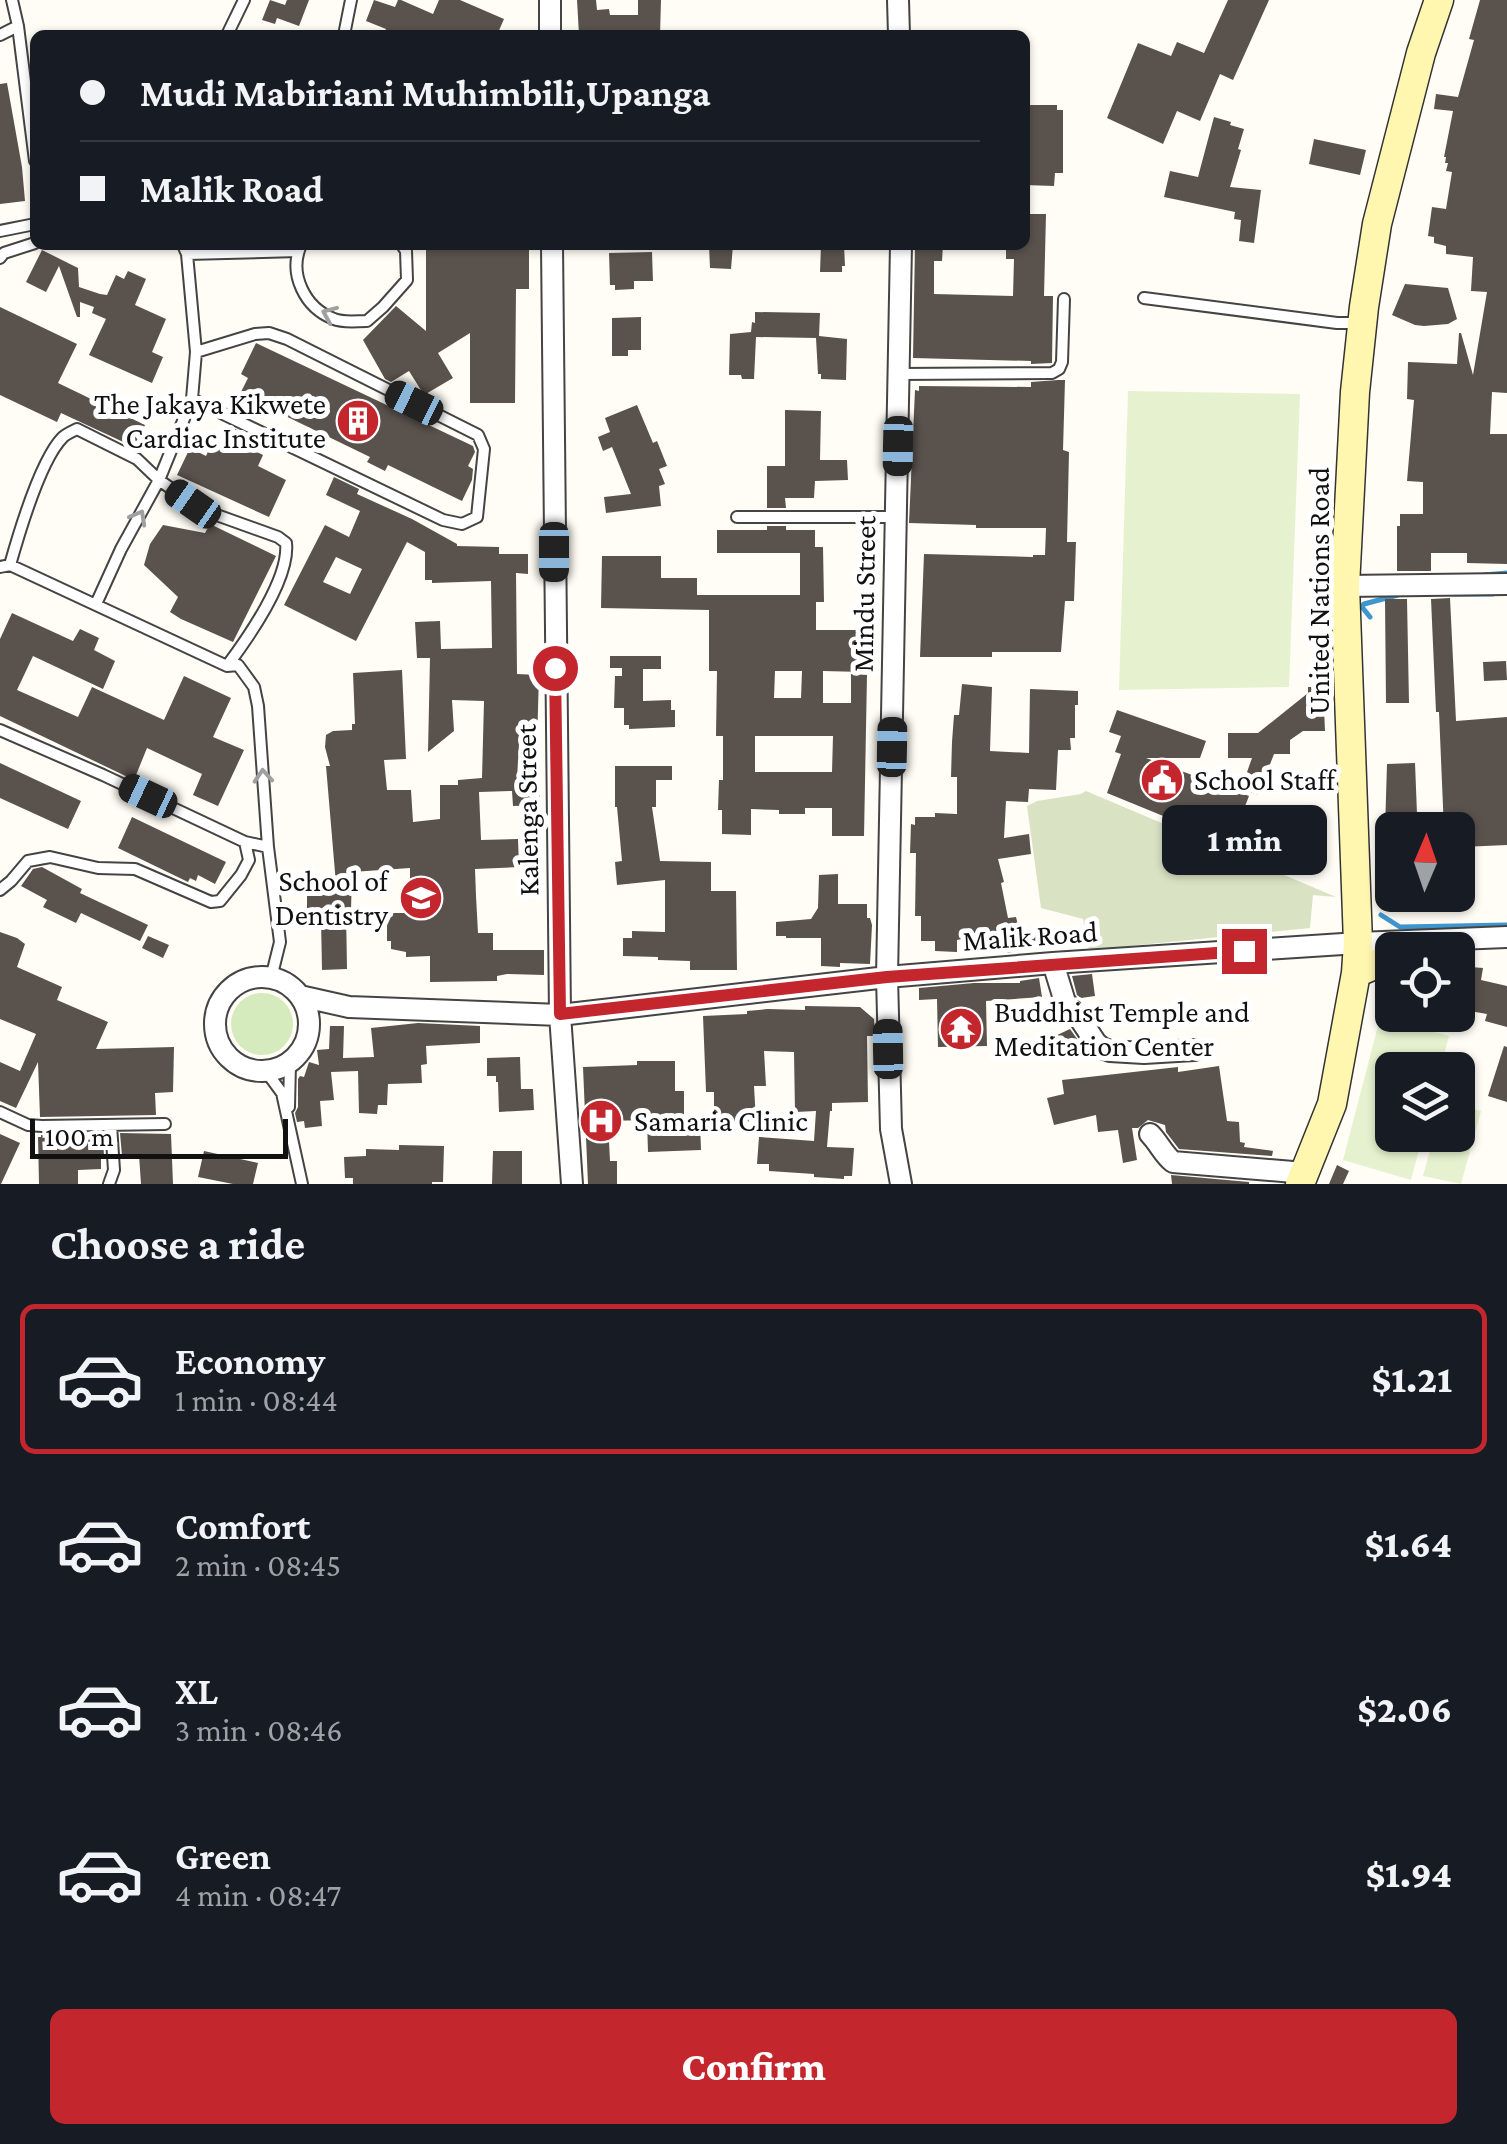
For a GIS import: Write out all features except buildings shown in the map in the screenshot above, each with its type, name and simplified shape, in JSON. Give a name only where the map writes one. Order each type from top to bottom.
[{"type":"street","points":[[550,0],[550,30]]},
{"type":"street","points":[[898,0],[899,30]]},
{"type":"street","name":"United Nations Road","points":[[1303,1179],[1332,1104],[1356,974],[1346,586],[1362,323],[1377,224],[1420,54],[1439,0]]},
{"type":"street","name":"Kalenga Street","points":[[552,250],[560,1014],[572,1184]]},
{"type":"street","name":"Mindu Street","points":[[901,1184],[890,1129],[887,977],[902,250]]},
{"type":"street","points":[[1346,586],[1507,584]]},
{"type":"street","name":"Malik Road","points":[[1475,940],[1507,937]]},
{"type":"street","name":"Malik Road","points":[[300,996],[349,1008],[560,1014],[887,977],[1358,943],[1375,945]]},
{"type":"street","points":[[1053,964],[1065,1002],[1102,1048],[1110,1052],[1144,1053],[1194,1050]]},
{"type":"street","points":[[1356,974],[1375,966]]},
{"type":"street","points":[[257,978],[271,978],[287,984],[300,996],[310,1022],[308,1036],[290,1063],[270,1071],[249,1070],[225,1054],[218,1041],[216,1013],[231,989],[257,978]]},
{"type":"street","points":[[308,1036],[326,1019],[349,1008]]},
{"type":"street","points":[[1150,1134],[1173,1162],[1303,1179]]},
{"type":"lane","points":[[12,0],[30,121]]},
{"type":"lane","points":[[229,30],[244,0]]},
{"type":"lane","points":[[345,30],[351,0]]},
{"type":"lane","points":[[0,35],[18,26]]},
{"type":"lane","points":[[0,231],[30,225]]},
{"type":"lane","points":[[0,258],[4,252],[30,244]]},
{"type":"lane","points":[[96,604],[159,480],[192,399],[196,352],[185,250]]},
{"type":"lane","points":[[299,250],[297,280],[312,306],[337,321],[366,321],[406,280],[405,250]]},
{"type":"lane","points":[[1144,298],[1362,323]]},
{"type":"lane","points":[[899,374],[1052,373],[1062,362],[1064,299]]},
{"type":"lane","points":[[192,399],[443,520],[462,524],[477,517],[484,449],[478,435],[269,333],[196,352]]},
{"type":"lane","points":[[228,666],[274,589],[285,561],[286,543],[193,504],[137,459],[77,429],[64,435],[48,460],[5,566],[228,666],[238,665],[254,688],[280,942],[271,978]]},
{"type":"lane","points":[[738,516],[896,517]]},
{"type":"lane","points":[[0,730],[245,842],[268,848]]},
{"type":"lane","points":[[0,890],[28,860],[50,857],[98,868],[135,869],[211,902],[220,901],[249,860],[245,842]]},
{"type":"lane","points":[[289,1118],[290,1063]]},
{"type":"lane","points":[[249,1070],[268,1074],[282,1094],[302,1184]]},
{"type":"lane","points":[[0,1112],[42,1126],[166,1124]]},
{"type":"lane","points":[[110,1184],[114,1170],[111,1125]]},
{"type":"green space","points":[[1128,391],[1300,394],[1289,687],[1119,690]]},
{"type":"green space","points":[[1086,791],[1336,897],[1313,895],[1310,928],[1089,950],[1083,919],[1041,908],[1027,806]]},
{"type":"green space","points":[[262,993],[284,1002],[293,1024],[284,1046],[262,1055],[240,1046],[231,1024],[240,1002]]},
{"type":"green space","points":[[1376,1032],[1434,1032],[1449,1036],[1445,1052],[1375,1052],[1375,1152],[1418,1152],[1411,1180],[1343,1160]]},
{"type":"green space","points":[[1475,1109],[1481,1111],[1475,1133]]},
{"type":"green space","points":[[1429,1152],[1470,1152],[1461,1184],[1423,1176]]},
{"type":"waterway","points":[[1484,575],[1507,573]]},
{"type":"waterway","points":[[1454,594],[1493,594]]},
{"type":"waterway","points":[[1370,617],[1362,607],[1364,604],[1398,595]]},
{"type":"waterway","points":[[1381,915],[1400,927],[1507,925]]},
{"type":"place","name":"The Jakaya Kikwete Cardiac Institute","points":[[358,421]]},
{"type":"place","name":"School Staff","points":[[1162,780]]},
{"type":"place","name":"School of Dentistry","points":[[421,898]]},
{"type":"place","name":"Buddhist Temple and Meditation Center","points":[[961,1029]]},
{"type":"place","name":"Samaria Clinic","points":[[601,1121]]},
{"type":"route","points":[[555,668],[560,1014],[887,977],[1244,951]]}]
